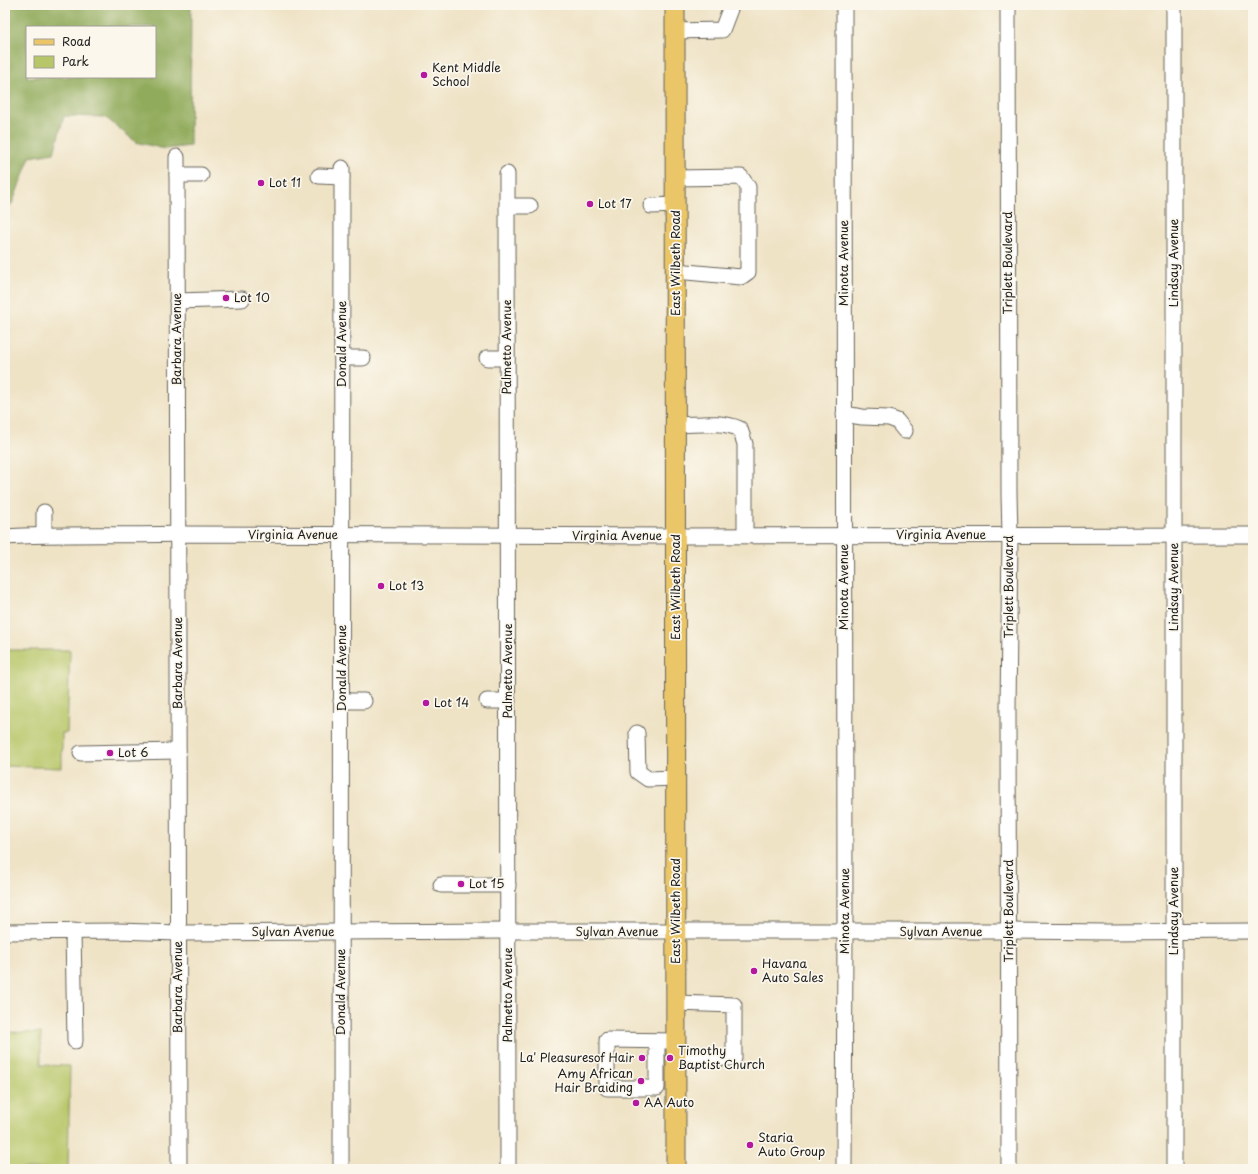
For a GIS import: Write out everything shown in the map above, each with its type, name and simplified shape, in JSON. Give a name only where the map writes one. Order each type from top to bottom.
[{"type":"main road","name":"East Wilbeth Road","points":[[675,5],[676,1169]]},
{"type":"street","points":[[675,30],[722,30],[731,5]]},
{"type":"street","name":"Minota Avenue","points":[[844,5],[844,1169]]},
{"type":"street","name":"Triplett Boulevard","points":[[1008,5],[1010,535],[1008,703],[1010,931],[1009,1169]]},
{"type":"street","name":"Lindsay Avenue","points":[[1174,5],[1174,1169]]},
{"type":"street","name":"Barbara Avenue","points":[[177,157],[178,1169]]},
{"type":"street","name":"Donald Avenue","points":[[319,176],[342,172],[341,1169]]},
{"type":"street","name":"Palmetto Avenue","points":[[507,174],[508,1169]]},
{"type":"street","points":[[177,175],[201,175]]},
{"type":"street","points":[[675,178],[741,177],[748,187],[748,272],[741,277],[676,271]]},
{"type":"street","points":[[651,206],[675,205]]},
{"type":"street","points":[[507,206],[530,206]]},
{"type":"street","points":[[177,301],[242,299]]},
{"type":"street","points":[[342,358],[363,358]]},
{"type":"street","points":[[487,358],[507,358]]},
{"type":"street","points":[[844,414],[862,417],[889,418],[897,421],[905,431]]},
{"type":"street","points":[[676,425],[720,424],[740,429],[745,444],[745,535]]},
{"type":"street","points":[[44,512],[44,534]]},
{"type":"street","name":"Virginia Avenue","points":[[5,537],[44,534],[508,536],[1102,534],[1253,535]]},
{"type":"street","points":[[342,701],[364,701]]},
{"type":"street","points":[[487,701],[508,701]]},
{"type":"street","points":[[637,733],[638,772],[648,779],[676,778]]},
{"type":"street","points":[[81,752],[178,751]]},
{"type":"street","points":[[441,885],[508,885]]},
{"type":"street","points":[[73,931],[75,1041]]},
{"type":"street","name":"Sylvan Avenue","points":[[5,932],[1253,931]]},
{"type":"street","points":[[657,1041],[657,1088],[607,1088],[607,1040],[657,1041],[676,1050],[734,1058],[734,1005],[676,1003]]},
{"type":"green space","points":[[5,5],[191,5],[190,146],[165,149],[136,142],[105,117],[64,116],[54,153],[30,157],[12,204],[5,211]]},
{"type":"green space","points":[[5,650],[70,650],[67,733],[62,733],[62,768],[5,766]]},
{"type":"green space","points":[[5,1032],[41,1033],[41,1065],[70,1066],[68,1169],[5,1169]]},
{"type":"place","name":"Kent Middle School","points":[[424,75]]},
{"type":"place","name":"Lot 11","points":[[261,183]]},
{"type":"place","name":"Lot 17","points":[[590,204]]},
{"type":"place","name":"Lot 10","points":[[226,298]]},
{"type":"place","name":"Lot 13","points":[[381,586]]},
{"type":"place","name":"Lot 14","points":[[426,703]]},
{"type":"place","name":"Lot 6","points":[[110,753]]},
{"type":"place","name":"Lot 15","points":[[461,884]]},
{"type":"place","name":"Havana Auto Sales","points":[[754,971]]},
{"type":"place","name":"La' Pleasuresof Hair","points":[[642,1058]]},
{"type":"place","name":"Timothy Baptist Church","points":[[670,1058]]},
{"type":"place","name":"Amy African Hair Braiding","points":[[641,1081]]},
{"type":"place","name":"AA Auto","points":[[636,1103]]},
{"type":"place","name":"Staria Auto Group","points":[[750,1145]]}]
